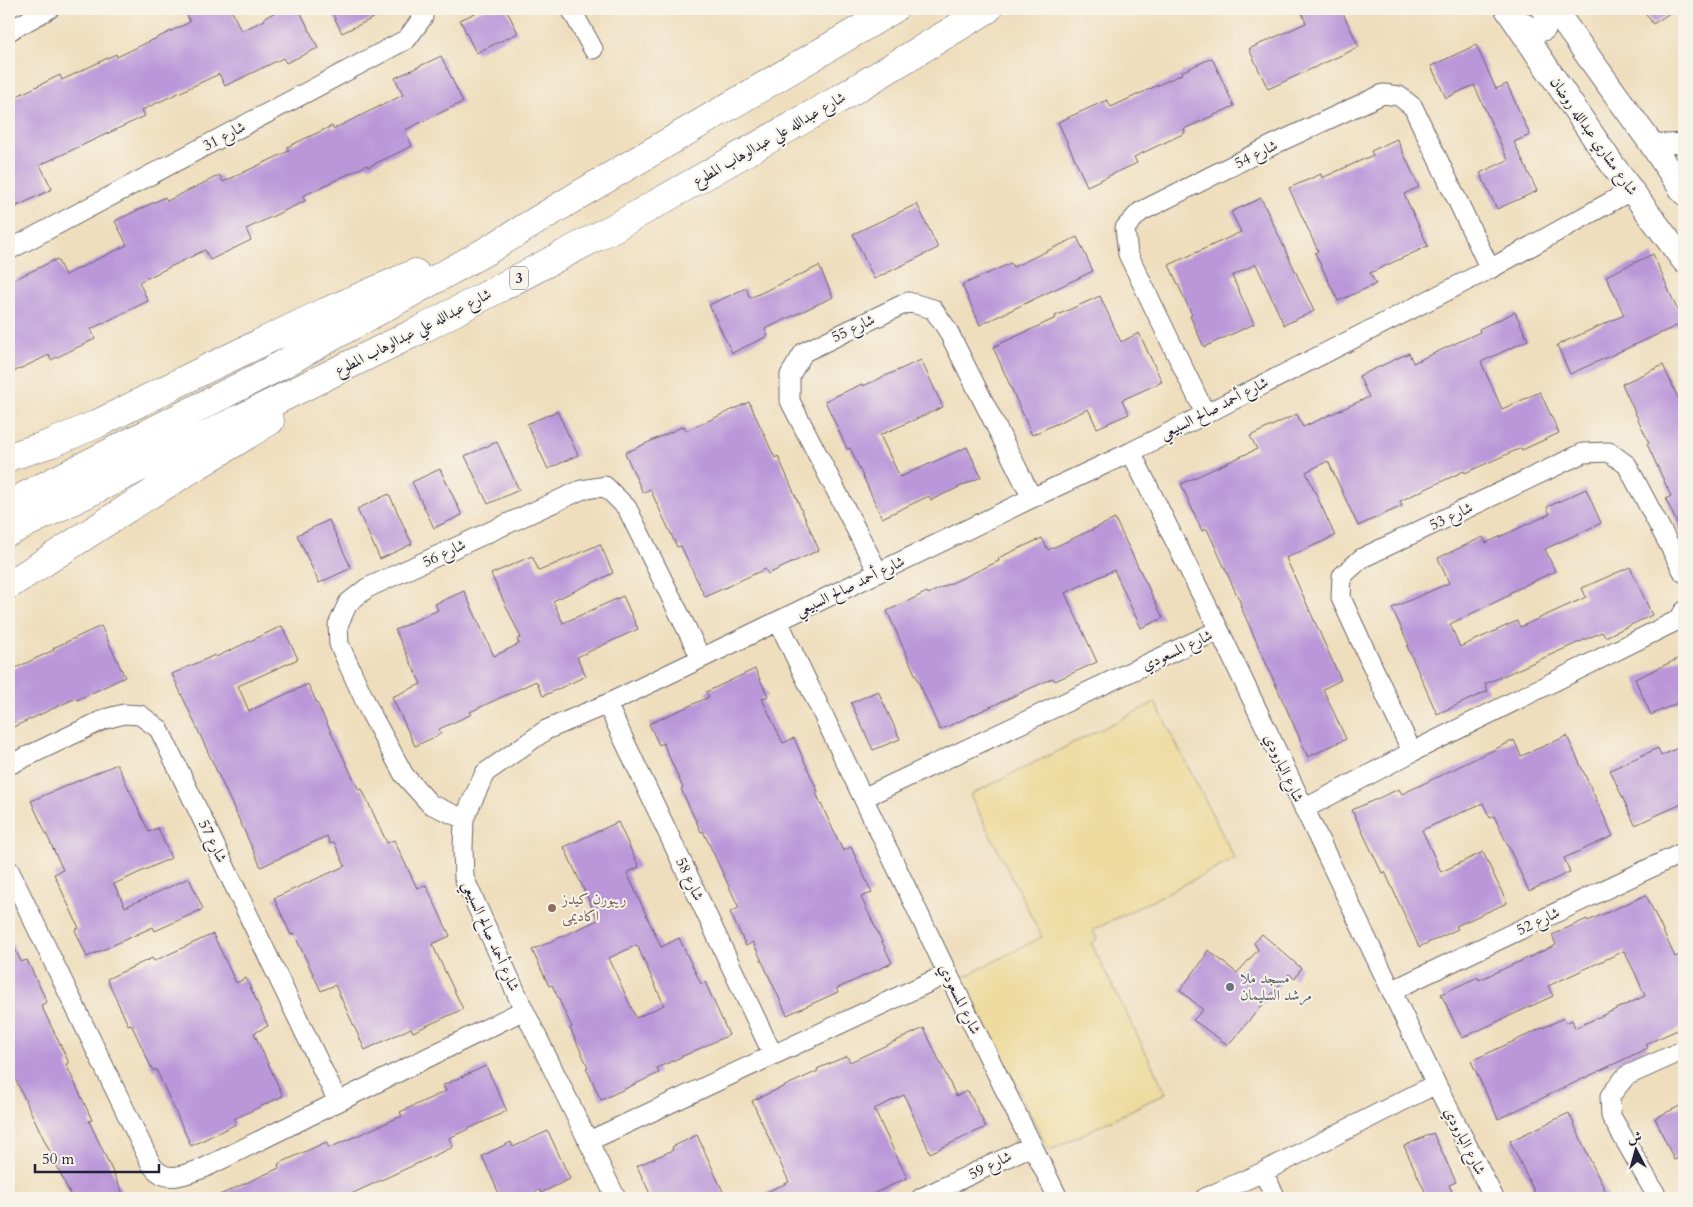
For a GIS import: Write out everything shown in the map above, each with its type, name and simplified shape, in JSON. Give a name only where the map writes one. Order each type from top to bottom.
[{"type":"main road","name":"شارع عبدالله علي عبدالوهاب المطوع","points":[[9,532],[23,507],[488,250],[894,9]]},
{"type":"main road","name":"شارع عبدالله علي عبدالوهاب المطوع","points":[[23,507],[424,328],[617,226],[834,102],[988,9]]},
{"type":"main road","points":[[9,457],[52,443],[97,424],[214,365],[399,279],[432,266],[488,250]]},
{"type":"main road","points":[[9,585],[128,508],[424,328]]},
{"type":"street","points":[[9,31],[49,9]]},
{"type":"street","name":"شارع 31","points":[[9,250],[407,39],[423,17],[423,9]]},
{"type":"street","points":[[571,9],[593,49]]},
{"type":"street","points":[[1510,14],[1527,28],[1539,30],[1544,28],[1546,9]]},
{"type":"street","points":[[1554,9],[1650,142],[1684,194]]},
{"type":"street","name":"شارع مشاري عبدالله روضان","points":[[1510,14],[1614,167],[1684,261]]},
{"type":"street","points":[[1552,75],[1551,60],[1555,50],[1562,46],[1571,46],[1586,54]]},
{"type":"street","name":"شارع 54","points":[[1205,412],[1128,254],[1124,228],[1140,212],[1275,144],[1383,94],[1399,96],[1413,107],[1490,269]]},
{"type":"street","points":[[1650,142],[1666,144],[1684,143]]},
{"type":"street","name":"شارع أحمد صالح السبيعي","points":[[616,1198],[524,1010],[464,878],[464,819],[485,772],[546,730],[606,704],[1131,452],[1205,412],[1490,269],[1632,190]]},
{"type":"street","name":"شارع 55","points":[[878,572],[790,401],[790,375],[804,352],[908,302],[933,309],[947,329],[1032,498]]},
{"type":"street","name":"شارع البارودي","points":[[1131,452],[1393,990],[1436,1084],[1494,1198]]},
{"type":"street","name":"شارع 53","points":[[1412,752],[1340,598],[1342,576],[1362,558],[1583,453],[1609,452],[1627,465],[1684,573]]},
{"type":"street","name":"شارع 56","points":[[464,819],[430,804],[404,775],[370,712],[339,644],[338,625],[348,603],[367,588],[581,490],[605,486],[627,508],[701,658]]},
{"type":"street","points":[[1304,808],[1412,752],[1678,620],[1684,611]]},
{"type":"street","name":"شارع المسعودي","points":[[778,620],[1031,1146],[1058,1198]]},
{"type":"street","name":"شارع المسعودي","points":[[863,798],[1219,630]]},
{"type":"street","name":"شارع 58","points":[[606,704],[773,1055]]},
{"type":"street","name":"شارع 57","points":[[9,765],[105,719],[124,714],[140,715],[159,730],[338,1102]]},
{"type":"street","name":"شارع 52","points":[[1393,990],[1684,852]]},
{"type":"street","points":[[9,870],[150,1164],[156,1173],[167,1177],[182,1175],[204,1168],[524,1010]]},
{"type":"street","points":[[589,1141],[948,974]]},
{"type":"street","points":[[1658,1198],[1611,1116],[1610,1096],[1626,1076],[1684,1050]]},
{"type":"street","points":[[1205,1198],[1263,1172],[1436,1084]]},
{"type":"street","name":"شارع 59","points":[[921,1198],[1031,1146]]},
{"type":"street","points":[[1263,1172],[1276,1198]]},
{"type":"sand","points":[[1155,702],[1235,859],[1093,930],[1097,939],[1091,943],[1166,1093],[1049,1151],[962,978],[1042,937],[970,795]]},
{"type":"building","points":[[184,9],[231,9],[241,31],[265,20],[264,18],[282,9],[299,9],[318,48],[286,63],[283,58],[225,86],[219,74],[142,110],[145,116],[40,165],[52,189],[9,210],[9,100],[60,75],[62,80],[116,54],[117,57],[190,22]]},
{"type":"building","points":[[330,9],[392,9],[342,33]]},
{"type":"building","points":[[484,9],[506,9],[518,33],[476,53],[460,20]]},
{"type":"building","points":[[1312,9],[1341,9],[1359,47],[1268,89],[1249,49],[1306,23],[1302,13]]},
{"type":"building","points":[[1643,9],[1676,9],[1653,24]]},
{"type":"building","points":[[1476,45],[1496,89],[1507,84],[1530,135],[1514,142],[1537,191],[1497,209],[1480,173],[1508,160],[1474,85],[1446,98],[1431,66]]},
{"type":"building","points":[[441,56],[463,102],[405,130],[412,146],[303,196],[305,201],[246,229],[251,240],[210,260],[205,250],[139,282],[148,301],[91,329],[95,339],[51,360],[49,355],[9,374],[9,282],[57,259],[65,275],[127,245],[115,221],[165,197],[167,201],[220,175],[223,182],[289,151],[287,147],[332,126],[333,129],[403,95],[395,78]]},
{"type":"building","points":[[1212,58],[1234,106],[1184,129],[1185,133],[1134,157],[1137,163],[1087,186],[1058,122],[1107,100],[1111,107]]},
{"type":"building","points":[[1397,139],[1419,187],[1404,194],[1428,246],[1370,273],[1376,284],[1338,301],[1315,253],[1318,251],[1289,188],[1321,174],[1322,178],[1373,155],[1371,151]]},
{"type":"building","points":[[1261,198],[1314,311],[1284,325],[1256,264],[1232,276],[1254,324],[1204,347],[1190,316],[1192,315],[1169,265],[1241,232],[1231,212]]},
{"type":"building","points":[[917,204],[938,248],[874,279],[853,234]]},
{"type":"building","points":[[1077,237],[1093,271],[980,325],[962,285],[1011,263],[1013,267]]},
{"type":"building","points":[[1653,254],[1683,323],[1570,374],[1557,345],[1624,315],[1606,276]]},
{"type":"building","points":[[819,266],[833,297],[765,329],[768,336],[732,353],[709,305],[746,288],[750,298]]},
{"type":"building","points":[[1100,296],[1121,342],[1139,333],[1162,382],[1122,400],[1129,414],[1097,428],[1088,409],[1032,435],[993,347]]},
{"type":"building","points":[[1515,312],[1528,340],[1481,362],[1502,409],[1540,392],[1559,433],[1465,473],[1464,471],[1400,501],[1402,506],[1358,526],[1328,461],[1306,472],[1335,536],[1286,558],[1341,680],[1323,689],[1346,739],[1308,757],[1207,529],[1202,531],[1181,484],[1257,449],[1250,436],[1297,414],[1303,427],[1369,397],[1359,376],[1409,353],[1413,363],[1480,332],[1479,329]]},
{"type":"building","points":[[921,360],[943,407],[880,435],[900,477],[967,447],[981,477],[931,500],[929,496],[882,518],[850,448],[847,449],[825,401]]},
{"type":"building","points":[[1663,365],[1684,411],[1684,539],[1666,499],[1671,496],[1622,384]]},
{"type":"building","points":[[749,402],[775,458],[778,456],[819,550],[768,574],[765,569],[705,597],[681,546],[677,547],[650,489],[643,493],[625,453],[684,426],[686,431]]},
{"type":"building","points":[[557,411],[578,455],[548,469],[527,424]]},
{"type":"building","points":[[497,442],[519,490],[488,504],[465,456]]},
{"type":"building","points":[[440,469],[462,515],[434,528],[412,482]]},
{"type":"building","points":[[1586,489],[1601,523],[1545,549],[1555,571],[1450,624],[1460,647],[1517,621],[1520,627],[1586,597],[1582,588],[1630,567],[1652,615],[1605,637],[1602,632],[1485,684],[1488,691],[1437,714],[1392,608],[1449,583],[1438,558],[1483,537],[1486,543],[1550,514],[1547,507]]},
{"type":"building","points":[[389,494],[412,544],[380,559],[357,509]]},
{"type":"building","points":[[1115,519],[1163,618],[1141,628],[1114,570],[1065,593],[1097,662],[1055,681],[1053,678],[940,730],[887,611],[999,561],[998,558],[1042,538],[1048,550]]},
{"type":"building","points":[[329,520],[351,568],[319,583],[297,535]]},
{"type":"building","points":[[600,544],[613,573],[553,601],[563,623],[623,596],[638,629],[577,657],[586,676],[543,696],[536,681],[470,712],[472,714],[439,729],[441,734],[415,746],[392,697],[421,684],[395,630],[438,610],[435,604],[464,591],[494,656],[519,644],[517,639],[521,638],[491,574],[532,556],[539,571]]},
{"type":"building","points":[[101,626],[125,677],[9,729],[9,671]]},
{"type":"building","points":[[282,626],[298,659],[238,686],[249,711],[308,684],[359,790],[362,789],[387,843],[394,840],[417,888],[426,885],[450,936],[432,944],[463,1009],[413,1032],[411,1028],[365,1050],[335,985],[321,991],[294,934],[291,935],[274,898],[345,866],[334,842],[330,844],[327,836],[261,867],[172,674],[215,655],[216,657]]},
{"type":"building","points":[[1684,656],[1684,700],[1651,715],[1635,679]]},
{"type":"building","points":[[755,669],[768,696],[762,699],[783,743],[794,738],[818,792],[816,793],[843,851],[851,847],[872,893],[861,897],[892,963],[836,989],[838,992],[787,1015],[753,942],[746,946],[730,912],[739,908],[681,789],[683,788],[663,743],[659,745],[649,724],[709,697],[706,692]]},
{"type":"building","points":[[878,691],[900,739],[873,750],[851,703]]},
{"type":"building","points":[[1567,736],[1613,836],[1564,858],[1570,872],[1529,891],[1494,816],[1490,818],[1483,803],[1422,830],[1441,872],[1483,852],[1507,903],[1456,926],[1458,929],[1419,947],[1385,872],[1382,873],[1352,810],[1399,789],[1402,794],[1514,740],[1521,756]]},
{"type":"building","points":[[1684,745],[1684,803],[1635,825],[1610,770],[1658,748],[1661,756]]},
{"type":"building","points":[[117,764],[149,832],[158,828],[171,858],[114,884],[125,907],[189,878],[203,909],[155,931],[153,927],[87,957],[75,930],[79,928],[54,874],[63,870],[31,801]]},
{"type":"building","points":[[618,822],[639,867],[627,873],[661,947],[679,938],[701,984],[705,982],[729,1035],[657,1068],[659,1073],[601,1100],[570,1028],[572,1027],[552,985],[549,986],[532,950],[598,920],[564,847]],"holes":[[[637,945],[664,1005],[636,1018],[609,958]]]},
{"type":"building","points":[[1646,895],[1675,957],[1684,953],[1684,1027],[1646,1044],[1648,1048],[1498,1119],[1471,1061],[1564,1018],[1566,1023],[1572,1020],[1575,1028],[1645,996],[1636,975],[1624,951],[1548,986],[1553,996],[1462,1038],[1441,994],[1478,977],[1479,980],[1556,945],[1552,935]]},
{"type":"building","points":[[213,934],[236,983],[246,978],[268,1026],[254,1033],[283,1096],[234,1119],[236,1124],[191,1146],[156,1069],[153,1071],[131,1024],[128,1025],[107,979],[152,958],[154,961]]},
{"type":"building","name":"مسجد ملا مرشد السليمان","points":[[1262,934],[1301,968],[1295,979],[1289,974],[1228,1045],[1193,1020],[1203,1010],[1180,990],[1203,960],[1208,950],[1237,973],[1258,950],[1254,943]]},
{"type":"building","points":[[9,936],[21,962],[27,960],[47,1002],[41,1005],[69,1063],[66,1064],[92,1120],[89,1121],[125,1198],[72,1198],[9,1066]]},
{"type":"building","points":[[924,1028],[956,1096],[968,1091],[986,1127],[930,1153],[904,1095],[874,1109],[907,1178],[864,1198],[753,1198],[789,1182],[752,1101],[847,1056],[850,1062]]},
{"type":"building","points":[[486,1066],[507,1111],[449,1138],[453,1147],[351,1194],[353,1198],[213,1198],[279,1168],[278,1164],[326,1142],[329,1148],[402,1116],[400,1112],[446,1091],[443,1085]]},
{"type":"building","points":[[1684,1104],[1684,1156],[1674,1160],[1655,1118]]},
{"type":"building","points":[[1569,1113],[1609,1198],[1537,1198],[1510,1141]]},
{"type":"building","points":[[548,1131],[570,1179],[541,1193],[540,1190],[522,1198],[501,1198],[482,1156],[511,1142],[513,1147]]},
{"type":"building","points":[[1433,1133],[1456,1182],[1449,1185],[1455,1198],[1428,1198],[1404,1146]]},
{"type":"building","points":[[697,1135],[726,1198],[652,1198],[637,1166],[673,1150],[672,1147]]},
{"type":"place","name":"ريبورن كيدز اكاديمى","points":[[552,908]]},
{"type":"place","name":"مسجد ملا مرشد السليمان","points":[[1230,987]]}]
